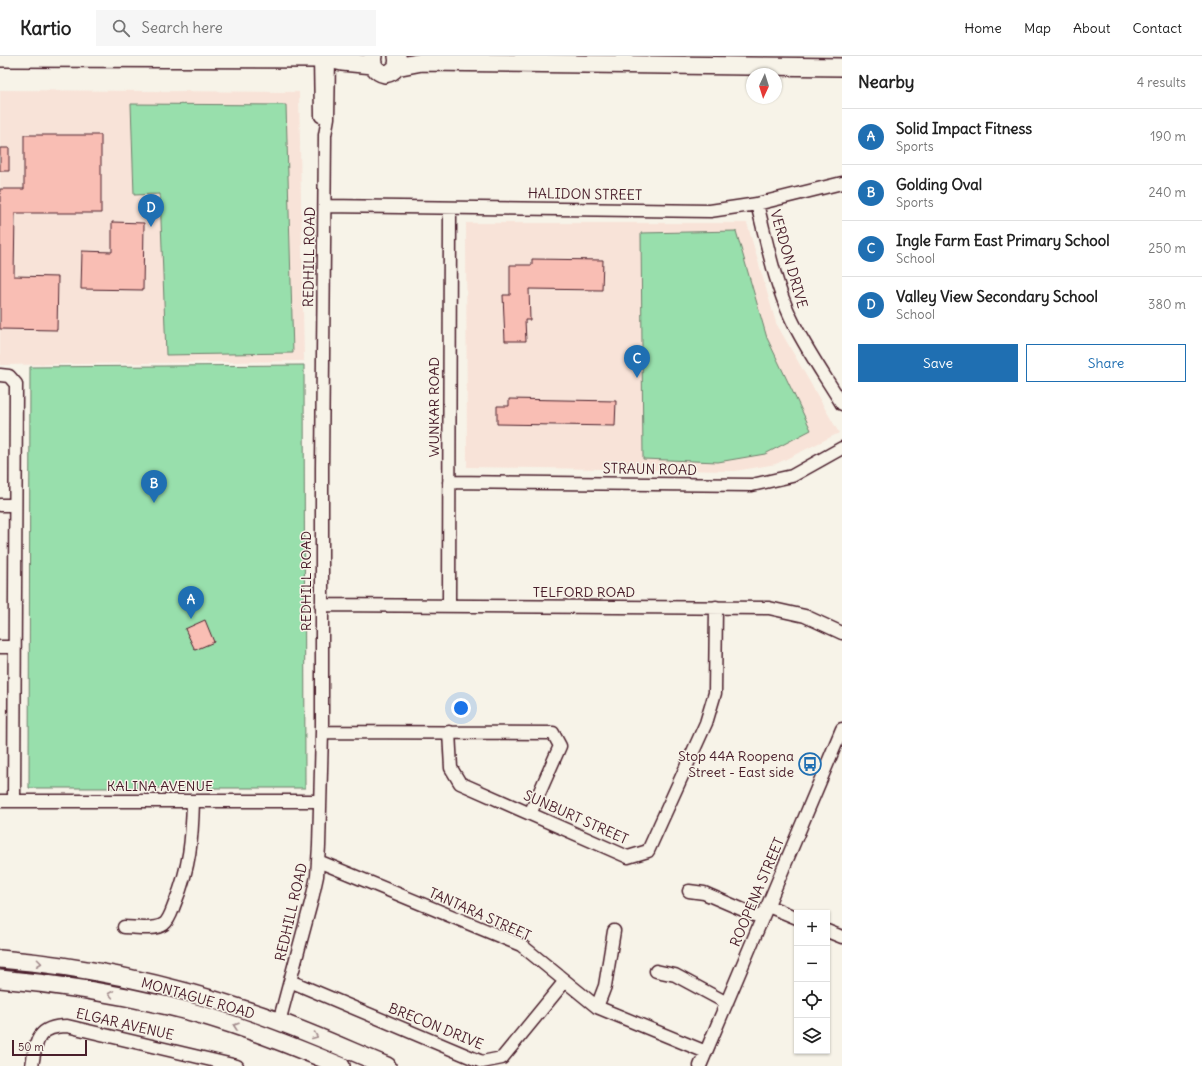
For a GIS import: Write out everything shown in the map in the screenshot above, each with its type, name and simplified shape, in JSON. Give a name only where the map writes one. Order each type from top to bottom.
[{"type":"main road","points":[[0,58],[330,58],[342,62],[373,60],[375,69],[384,74],[394,70],[397,60],[422,62],[734,61],[842,67]]},
{"type":"main road","name":"MONTAGUE ROAD","points":[[0,959],[68,967],[123,977],[191,993],[279,1022],[387,1066]]},
{"type":"main road","name":"MONTAGUE ROAD","points":[[0,979],[51,984],[118,995],[170,1006],[274,1039],[341,1066]]},
{"type":"main road","points":[[274,1039],[279,1022]]},
{"type":"street","name":"REDHILL ROAD","points":[[279,1022],[312,899],[318,861],[322,732],[321,605],[325,135],[328,118],[330,58]]},
{"type":"street","name":"HALIDON STREET","points":[[325,206],[710,211],[757,204],[842,183]]},
{"type":"street","name":"VERDON DRIVE","points":[[757,204],[775,276],[791,318],[842,404]]},
{"type":"street","name":"WUNKAR ROAD","points":[[449,606],[450,208]]},
{"type":"street","points":[[4,376],[16,384],[14,801]]},
{"type":"street","name":"STRAUN ROAD","points":[[449,482],[752,485],[792,476],[842,448]]},
{"type":"street","points":[[0,505],[15,505]]},
{"type":"street","name":"TELFORD ROAD","points":[[321,605],[769,608],[805,616],[842,633]]},
{"type":"street","name":"SUNBURT STREET","points":[[449,732],[451,768],[460,783],[628,857],[648,851],[706,723],[715,693],[716,607]]},
{"type":"street","points":[[0,647],[14,647]]},
{"type":"street","name":"ROOPENA STREET","points":[[700,1066],[842,729]]},
{"type":"street","points":[[322,732],[553,733],[560,746],[530,814]]},
{"type":"street","name":"KALINA AVENUE","points":[[0,801],[320,801]]},
{"type":"street","points":[[124,927],[155,927],[164,924],[170,917],[182,886],[192,849],[193,801]]},
{"type":"street","name":"TANTARA STREET","points":[[318,861],[521,946],[597,1007],[706,1052]]},
{"type":"street","points":[[689,891],[704,893],[762,918]]},
{"type":"street","points":[[768,906],[794,917]]},
{"type":"street","points":[[597,1007],[605,986],[614,931]]},
{"type":"street","points":[[830,932],[842,937]]},
{"type":"street","points":[[656,971],[675,975],[727,1003]]},
{"type":"street","name":"BRECON DRIVE","points":[[290,982],[482,1062],[502,1058],[565,981]]},
{"type":"street","name":"ELGAR AVENUE","points":[[32,1066],[39,1036],[48,1029],[59,1026],[67,1026],[126,1039],[237,1066]]},
{"type":"shaded area","points":[[0,90],[299,92],[304,361],[0,365]]},
{"type":"shaded area","points":[[466,223],[747,223],[776,323],[839,433],[776,464],[735,471],[467,467]]},
{"type":"green space","points":[[131,104],[286,105],[293,353],[166,355],[160,194],[134,195]]},
{"type":"green space","points":[[736,231],[767,338],[811,430],[765,454],[718,462],[643,459],[641,233]]},
{"type":"green space","points":[[304,365],[305,788],[29,788],[30,367]]},
{"type":"building","points":[[24,135],[101,135],[101,213],[15,213],[14,276],[58,277],[57,330],[0,329],[0,189],[24,189]]},
{"type":"building","points":[[0,148],[9,148],[9,171],[0,171]]},
{"type":"building","points":[[112,222],[144,223],[143,290],[81,289],[82,251],[112,252]]},
{"type":"building","points":[[532,259],[603,260],[602,290],[529,289],[530,320],[525,320],[526,341],[505,341],[503,295],[510,295],[510,265],[532,265]]},
{"type":"building","points":[[509,399],[616,401],[615,426],[497,424],[497,406],[509,406]]},
{"type":"building","points":[[205,620],[214,642],[195,650],[185,629]]},
{"type":"place","name":"Valley View Secondary School","points":[[151,227]]},
{"type":"place","name":"Ingle Farm East Primary School","points":[[637,378]]},
{"type":"place","name":"Golding Oval","points":[[154,503]]},
{"type":"place","name":"Solid Impact Fitness","points":[[191,619]]},
{"type":"place","name":"Stop 44A Roopena Street - East side","points":[[810,764]]}]
